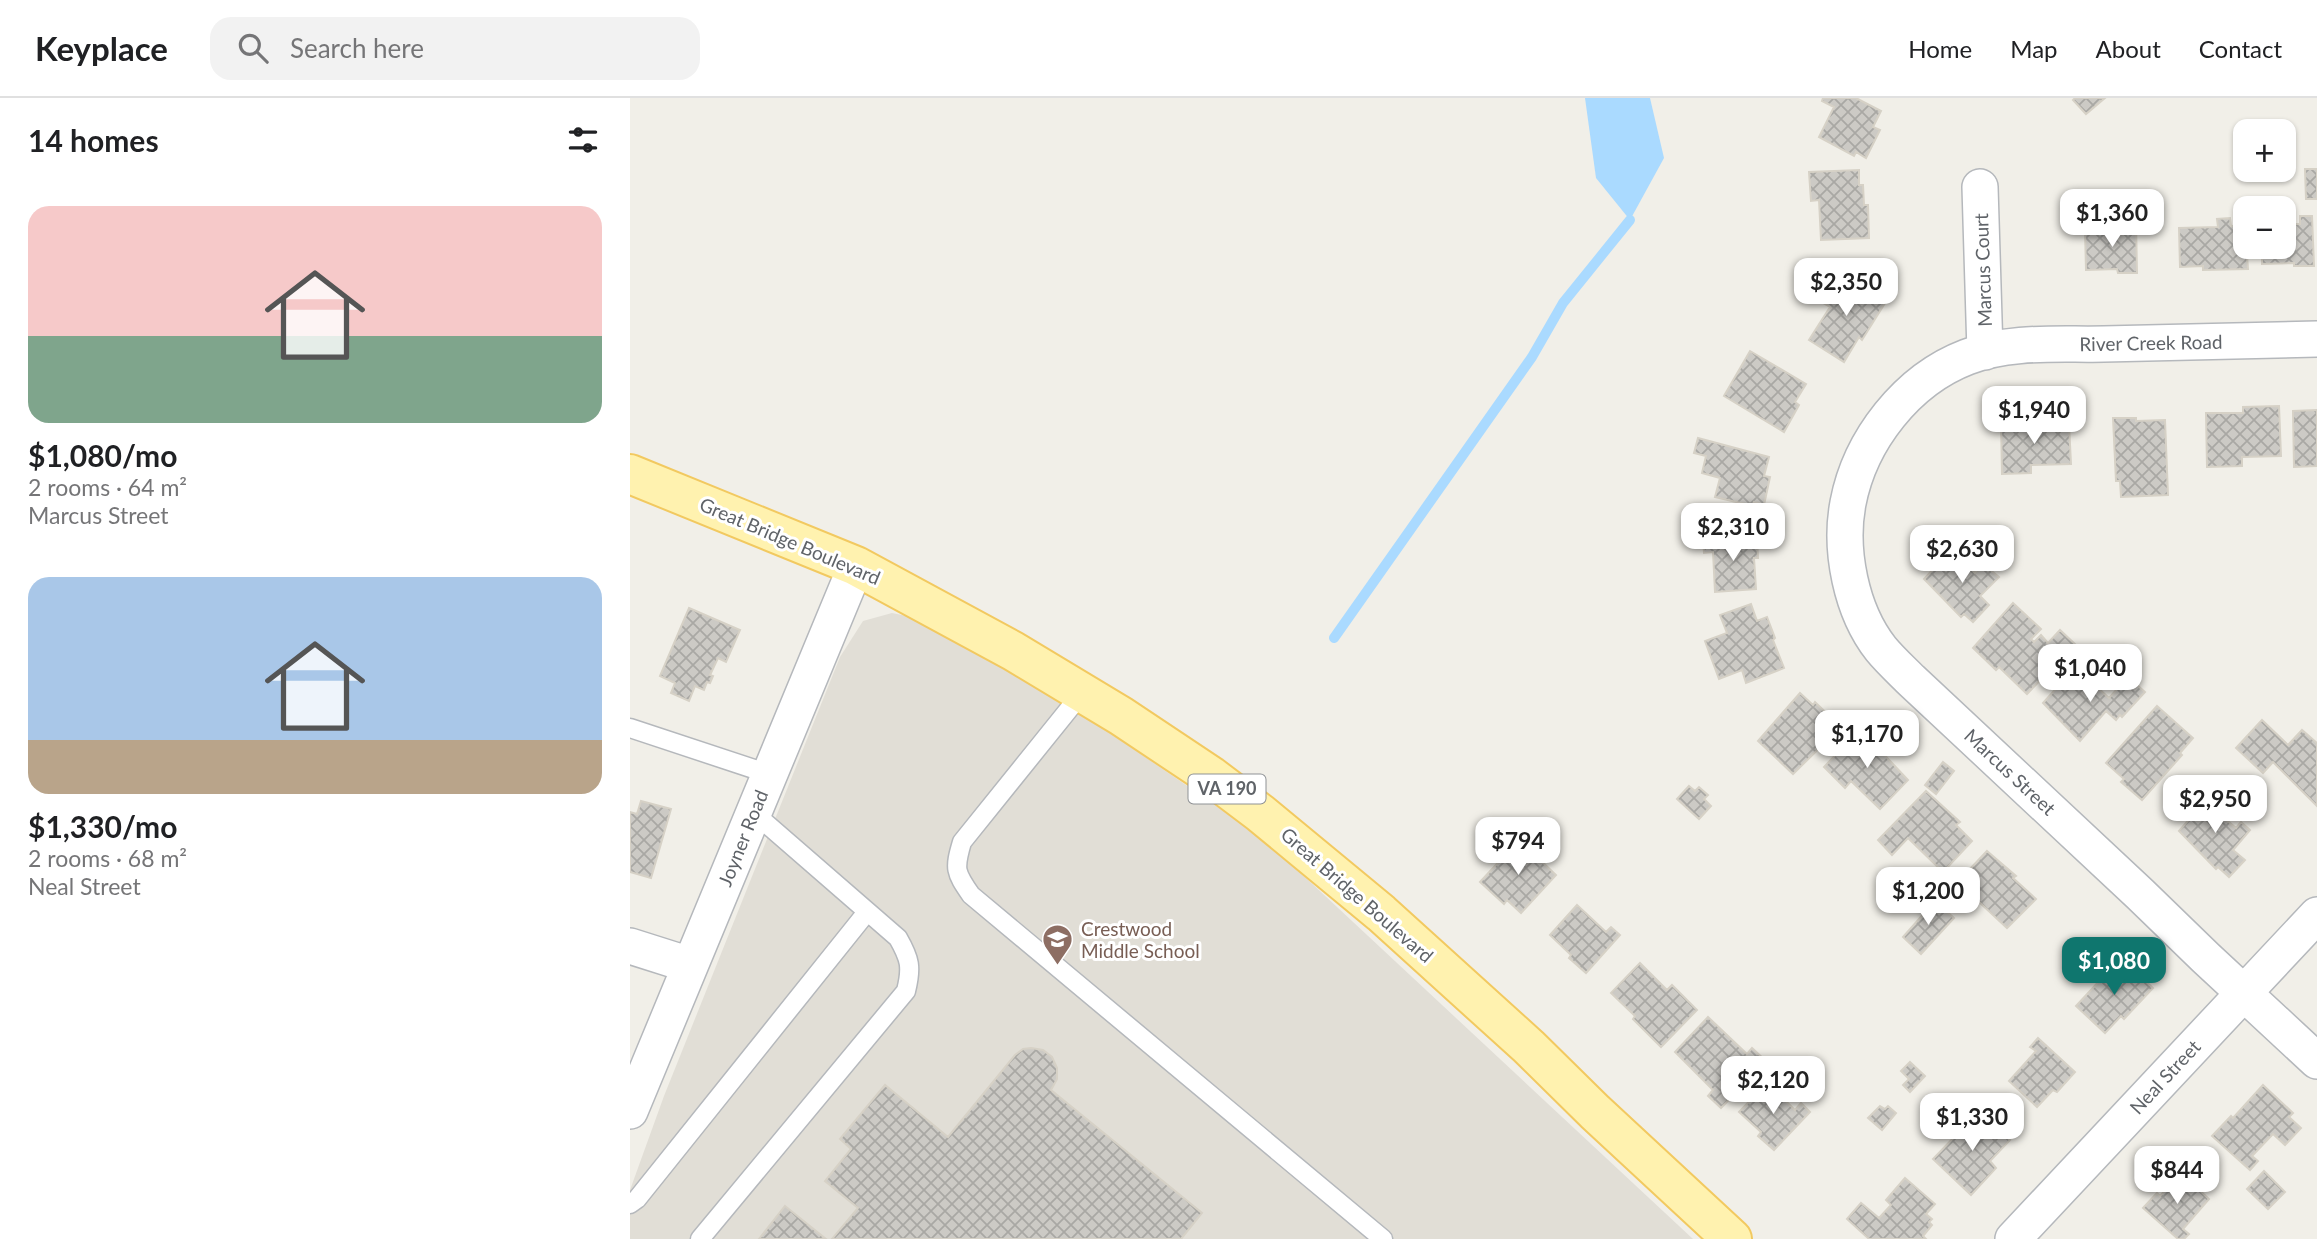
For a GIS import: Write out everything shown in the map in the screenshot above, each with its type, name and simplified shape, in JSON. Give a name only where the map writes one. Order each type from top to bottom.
[{"type":"main road","name":"Great Bridge Boulevard","points":[[630,474],[856,566],[1013,651],[1210,776],[1260,813],[1381,913],[1529,1047],[1732,1239]]},
{"type":"street","name":"Marcus Court","points":[[1980,187],[1985,352]]},
{"type":"street","name":"River Creek Road","points":[[1985,352],[2019,346],[2317,339]]},
{"type":"street","name":"Marcus Street","points":[[1985,352],[1941,369],[1913,391],[1871,438],[1852,482],[1845,540],[1849,581],[1867,627],[1881,649],[1911,680],[2317,1061]]},
{"type":"street","name":"Joyner Road","points":[[630,1111],[856,566]]},
{"type":"street","name":"Neal Street","points":[[2013,1239],[2317,915]]},
{"type":"street","points":[[630,946],[691,965]]},
{"type":"lane","points":[[1082,693],[962,842],[956,864],[959,879],[971,895],[1382,1239]]},
{"type":"lane","points":[[630,728],[769,775]]},
{"type":"lane","points":[[700,1239],[906,991],[910,973],[908,956],[898,939],[754,813]]},
{"type":"lane","points":[[630,1204],[638,1199],[867,912]]},
{"type":"shaded area","name":"Crestwood Middle School","points":[[892,613],[926,620],[1054,697],[1263,838],[1693,1239],[630,1239],[630,1190],[664,1096],[840,657],[863,621]]},
{"type":"water","points":[[1585,98],[1650,98],[1664,158],[1630,220],[1596,178]]},
{"type":"building","points":[[1823,98],[1856,98],[1881,111],[1873,127],[1880,130],[1866,158],[1856,152],[1854,156],[1819,137],[1834,107],[1822,101]]},
{"type":"building","points":[[2105,98],[2086,114],[2073,100]]},
{"type":"building","points":[[2305,169],[2317,169],[2317,199],[2306,199]]},
{"type":"building","points":[[1859,170],[1859,185],[1863,185],[1864,205],[1868,205],[1869,238],[1821,240],[1819,200],[1811,201],[1809,172]]},
{"type":"building","points":[[2300,216],[2312,216],[2314,266],[2294,266],[2294,263],[2262,264],[2262,259],[2296,259],[2296,224],[2300,224]]},
{"type":"building","points":[[2230,218],[2233,226],[2233,259],[2247,259],[2248,269],[2203,270],[2203,266],[2180,267],[2179,228],[2218,227],[2217,219]]},
{"type":"building","points":[[2124,221],[2136,221],[2137,273],[2118,273],[2117,269],[2086,270],[2085,230],[2125,230]]},
{"type":"building","points":[[1840,275],[1885,303],[1862,340],[1859,337],[1844,362],[1809,340],[1830,307],[1823,303]]},
{"type":"building","points":[[1750,351],[1806,384],[1795,402],[1799,405],[1784,432],[1724,396]]},
{"type":"building","points":[[2279,406],[2281,456],[2242,457],[2242,466],[2207,467],[2206,413],[2243,413],[2243,407]]},
{"type":"building","points":[[2317,410],[2317,466],[2294,467],[2293,411]]},
{"type":"building","points":[[2113,418],[2136,418],[2136,421],[2165,420],[2168,495],[2121,497],[2120,481],[2116,481]]},
{"type":"building","points":[[2045,421],[2045,425],[2069,424],[2071,464],[2031,465],[2031,473],[2002,474],[2001,422]]},
{"type":"building","points":[[1698,438],[1769,457],[1764,476],[1770,477],[1764,505],[1754,502],[1753,506],[1715,497],[1720,478],[1702,473],[1706,456],[1694,453]]},
{"type":"building","points":[[1757,537],[1758,558],[1754,558],[1756,589],[1715,592],[1713,552],[1704,553],[1703,539]]},
{"type":"building","points":[[1951,550],[1975,573],[1983,564],[1999,577],[1980,596],[1989,605],[1973,622],[1964,614],[1961,617],[1924,579]]},
{"type":"building","points":[[2013,603],[2041,629],[2031,639],[2034,642],[2041,635],[2048,643],[2060,630],[2075,644],[2027,694],[1999,667],[1996,670],[1973,648]]},
{"type":"building","points":[[1751,604],[1757,621],[1767,617],[1784,668],[1746,683],[1742,670],[1719,679],[1705,641],[1727,633],[1720,615]]},
{"type":"building","points":[[689,608],[740,630],[726,662],[718,658],[710,675],[713,676],[710,683],[707,682],[704,690],[695,686],[689,701],[671,693],[675,683],[660,676]]},
{"type":"building","points":[[2070,673],[2092,694],[2098,688],[2109,698],[2128,677],[2145,692],[2116,720],[2106,711],[2080,741],[2043,703]]},
{"type":"building","points":[[1800,693],[1813,705],[1815,702],[1841,727],[1793,774],[1758,741]]},
{"type":"building","points":[[2157,706],[2193,738],[2180,753],[2182,755],[2142,800],[2121,782],[2124,779],[2106,763]]},
{"type":"building","points":[[2262,720],[2288,745],[2302,730],[2317,743],[2317,806],[2273,762],[2263,773],[2236,748]]},
{"type":"building","points":[[1860,729],[1908,780],[1880,809],[1851,781],[1845,788],[1824,767]]},
{"type":"building","points":[[1943,762],[1954,771],[1936,794],[1925,785]]},
{"type":"building","points":[[1689,786],[1695,791],[1699,787],[1708,795],[1704,799],[1711,806],[1699,819],[1677,799]]},
{"type":"building","points":[[1926,791],[1960,822],[1956,825],[1972,841],[1943,872],[1908,838],[1892,855],[1878,840]]},
{"type":"building","points":[[2212,793],[2229,808],[2222,816],[2236,828],[2241,822],[2250,830],[2233,850],[2245,860],[2229,877],[2218,867],[2216,869],[2179,831]]},
{"type":"building","points":[[641,801],[671,809],[651,878],[630,872],[630,812],[637,814]]},
{"type":"building","points":[[1519,840],[1556,875],[1521,913],[1507,900],[1504,904],[1480,882]]},
{"type":"building","points":[[1987,851],[2016,876],[2013,878],[2036,899],[2007,928],[1978,901],[1971,909],[1950,890]]},
{"type":"building","points":[[1935,901],[1954,918],[1921,954],[1903,937]]},
{"type":"building","points":[[1577,905],[1606,932],[1611,927],[1620,935],[1586,973],[1550,935]]},
{"type":"building","points":[[1640,963],[1667,990],[1672,985],[1697,1010],[1661,1047],[1611,993]]},
{"type":"building","points":[[2105,964],[2119,976],[2129,966],[2153,988],[2124,1019],[2121,1016],[2105,1033],[2076,1006],[2103,977],[2097,972]]},
{"type":"building","points":[[1708,1017],[1747,1054],[1752,1048],[1766,1061],[1721,1108],[1708,1096],[1713,1090],[1675,1052]]},
{"type":"building","points":[[2038,1038],[2075,1072],[2057,1092],[2053,1090],[2037,1107],[2009,1081],[2036,1051],[2030,1047]]},
{"type":"building","points":[[1023,1049],[1043,1050],[1052,1057],[1057,1068],[1057,1079],[1051,1090],[1202,1213],[1181,1239],[832,1239],[858,1208],[825,1181],[851,1149],[840,1139],[885,1085],[948,1137],[1015,1055]]},
{"type":"building","points":[[1910,1062],[1925,1076],[1910,1092],[1903,1085],[1909,1079],[1901,1071]]},
{"type":"building","points":[[1767,1083],[1795,1110],[1801,1103],[1810,1112],[1774,1150],[1758,1136],[1761,1132],[1739,1112]]},
{"type":"building","points":[[2263,1085],[2293,1113],[2289,1117],[2301,1128],[2285,1145],[2273,1134],[2252,1156],[2258,1161],[2250,1170],[2212,1136],[2231,1116],[2233,1118]]},
{"type":"building","points":[[1880,1106],[1885,1109],[1888,1106],[1896,1113],[1882,1130],[1868,1118]]},
{"type":"building","points":[[1963,1115],[1976,1128],[1986,1118],[2010,1140],[1990,1161],[1996,1168],[1971,1195],[1933,1159],[1961,1130],[1954,1124]]},
{"type":"building","points":[[2264,1171],[2285,1192],[2268,1209],[2247,1189]]},
{"type":"building","points":[[2181,1173],[2209,1199],[2183,1229],[2189,1234],[2184,1239],[2178,1239],[2143,1208],[2157,1193],[2160,1196]]},
{"type":"building","points":[[1905,1178],[1935,1204],[1926,1214],[1932,1219],[1929,1222],[1932,1225],[1923,1236],[1926,1239],[1869,1239],[1847,1219],[1861,1203],[1879,1218],[1891,1205],[1886,1200]]},
{"type":"building","points":[[785,1206],[826,1239],[759,1239]]},
{"type":"waterway","points":[[1334,638],[1532,357],[1563,303],[1630,220]]},
{"type":"place","name":"Crestwood Middle School","points":[[1058,967]]}]
